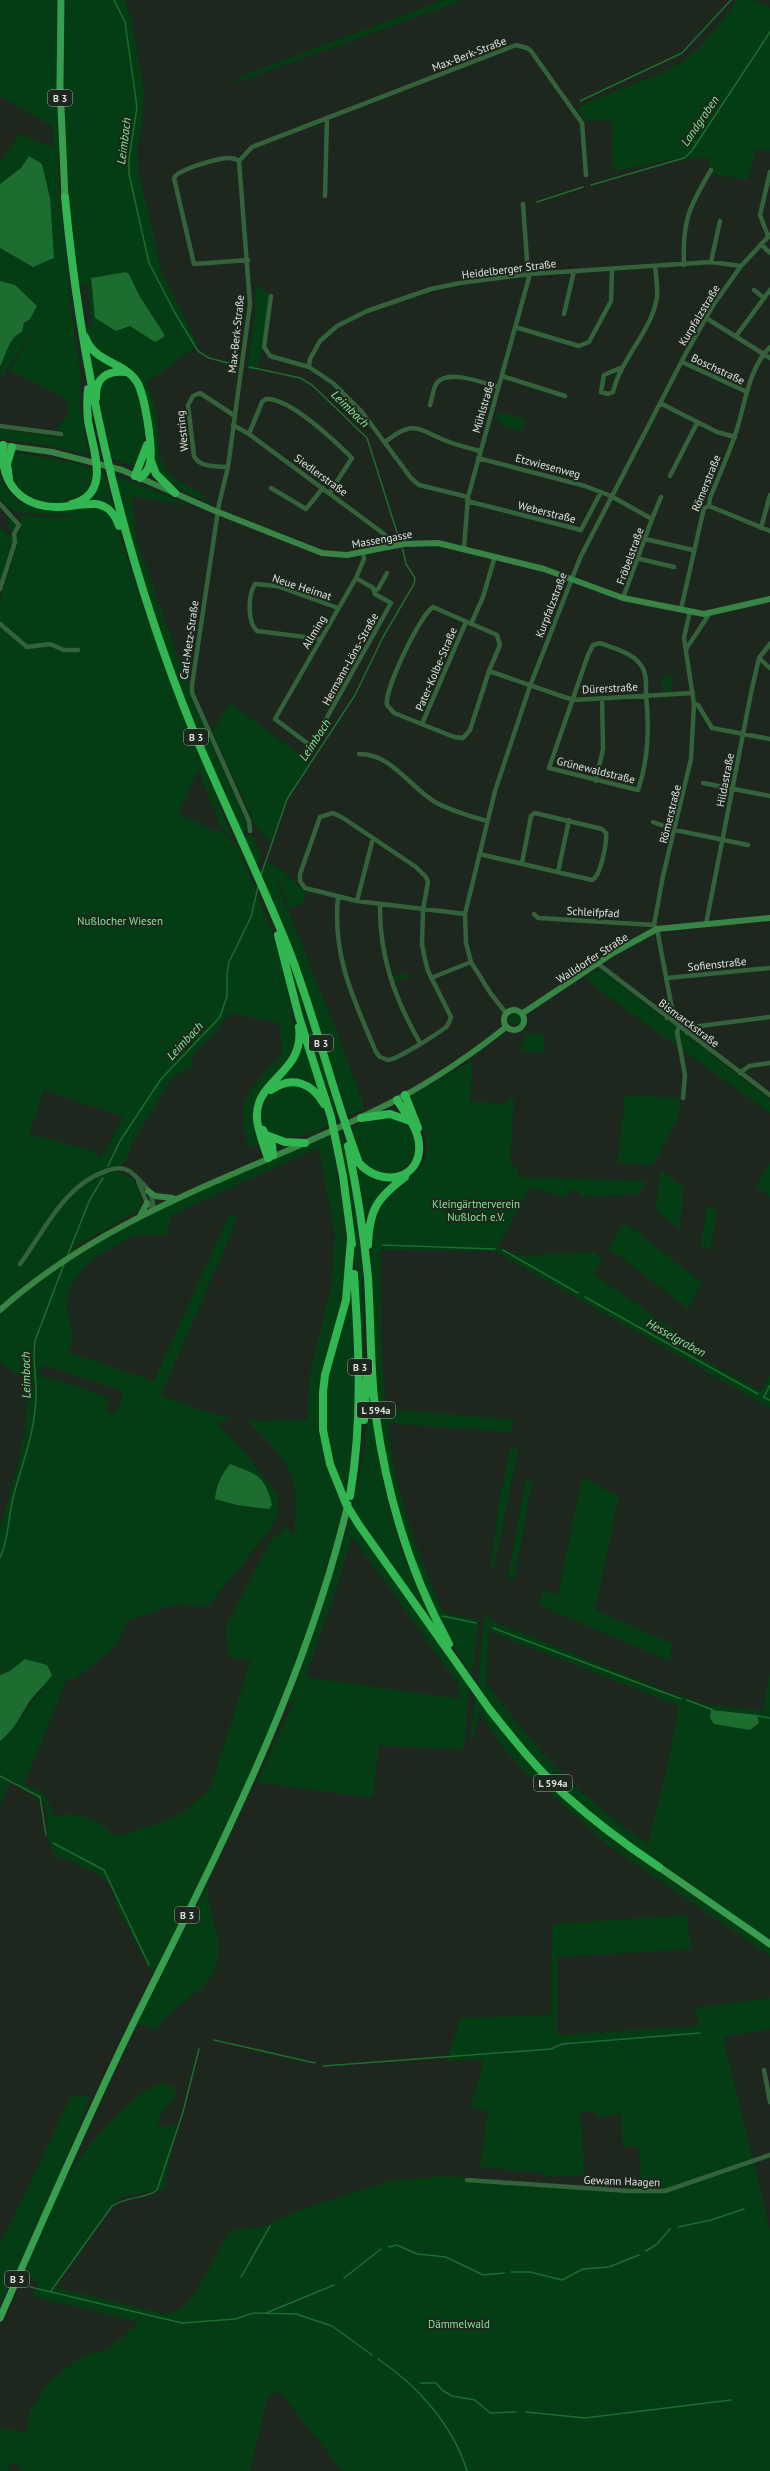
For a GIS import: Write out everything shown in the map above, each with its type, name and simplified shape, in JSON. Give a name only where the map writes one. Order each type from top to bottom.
[{"type":"highway","name":"B 3","points":[[65,197],[80,325],[88,376],[126,535],[145,596],[193,729],[286,943],[307,1000],[334,1087],[358,1193],[368,1276],[369,1300],[366,1405],[362,1437],[350,1496]]},
{"type":"highway","points":[[80,325],[88,345],[96,355],[126,372],[137,382],[142,394],[149,439],[150,460],[147,471],[138,477]]},
{"type":"highway","points":[[96,414],[96,390],[98,382],[111,372],[126,372]]},
{"type":"highway","points":[[62,507],[82,500],[94,488],[98,475],[88,420],[88,376]]},
{"type":"highway","points":[[138,477],[149,439]]},
{"type":"highway","points":[[5,446],[12,488]]},
{"type":"highway","points":[[5,446],[0,463],[7,482],[22,497],[35,504],[62,507],[96,504],[105,507],[115,515],[119,527],[126,535]]},
{"type":"highway","points":[[150,460],[156,474],[175,493]]},
{"type":"highway","name":"B 3","points":[[270,909],[299,1016],[331,1117],[343,1176],[352,1239],[360,1389],[355,1468],[350,1496]]},
{"type":"highway","points":[[270,1156],[257,1120],[259,1104],[266,1090],[288,1068],[296,1054],[299,1039],[299,1016]]},
{"type":"highway","points":[[270,1156],[266,1134],[260,1118],[262,1102],[270,1090],[286,1082],[304,1084],[312,1088],[321,1098],[331,1117]]},
{"type":"highway","points":[[334,1087],[359,1163],[373,1176],[391,1179],[404,1174],[412,1166],[418,1156],[419,1143],[410,1122],[397,1100]]},
{"type":"highway","points":[[368,1276],[368,1229],[375,1206],[385,1192],[410,1172],[420,1156],[420,1133],[405,1095]]},
{"type":"highway","points":[[359,1118],[390,1114],[410,1122]]},
{"type":"highway","points":[[266,1134],[285,1142],[305,1143]]},
{"type":"highway","name":"L 594a","points":[[352,1239],[346,1300],[327,1368],[323,1392],[323,1430],[330,1464],[346,1504],[359,1525],[468,1679],[514,1740],[564,1794],[617,1839],[659,1867]]},
{"type":"highway","name":"L 594a","points":[[369,1300],[376,1416],[387,1478],[398,1518],[423,1590],[445,1637],[468,1679]]},
{"type":"main road","name":"B 3","points":[[61,0],[60,86],[65,197]]},
{"type":"main road","name":"B 3","points":[[0,2318],[96,2104],[230,1828],[280,1714],[327,1584],[350,1496]]},
{"type":"main road","name":"L 594a","points":[[659,1867],[770,1944]]},
{"type":"street","name":"Max-Berk-Straße","points":[[235,416],[242,373],[250,304],[248,260],[242,216],[239,161],[252,147],[511,47],[522,46],[531,51],[582,123],[586,175]]},
{"type":"street","points":[[325,196],[326,118]]},
{"type":"street","points":[[239,161],[231,158],[223,158],[180,172],[174,178],[190,257],[194,264],[248,260]]},
{"type":"street","points":[[684,265],[682,237],[684,223],[690,208],[711,170]]},
{"type":"street","points":[[769,235],[760,215],[770,172]]},
{"type":"street","name":"Mühlstraße","points":[[464,548],[468,499],[529,274],[523,204]]},
{"type":"street","points":[[711,262],[720,221]]},
{"type":"street","name":"Kurpfalzstraße","points":[[506,1013],[487,989],[471,962],[466,944],[465,914],[495,791],[530,686],[571,578],[631,457],[706,318],[741,266],[769,235]]},
{"type":"street","points":[[761,244],[770,253]]},
{"type":"street","name":"Heidelberger Straße","points":[[309,367],[310,359],[314,350],[327,333],[367,311],[431,289],[460,283],[529,274],[684,265],[711,262],[741,266]]},
{"type":"street","points":[[620,368],[604,375],[601,392],[608,394],[613,392],[620,368],[654,308],[657,291],[655,266]]},
{"type":"street","points":[[515,327],[579,346],[589,342],[611,301],[612,269]]},
{"type":"street","points":[[564,314],[574,271]]},
{"type":"street","points":[[754,290],[764,298]]},
{"type":"street","points":[[736,336],[770,290]]},
{"type":"street","name":"Weberstraße","points":[[271,296],[264,347],[266,352],[270,356],[309,367],[340,389],[385,442],[411,478],[419,485],[581,530],[601,492]]},
{"type":"street","points":[[706,318],[770,358]]},
{"type":"street","name":"Römerstraße","points":[[681,609],[693,550],[704,508],[709,506],[710,498],[735,437],[747,392],[763,354],[770,347]]},
{"type":"street","name":"Boschstraße","points":[[682,362],[747,392]]},
{"type":"street","points":[[502,376],[565,396]]},
{"type":"street","points":[[430,406],[436,384],[443,378],[460,377],[498,387]]},
{"type":"street","name":"Westring","points":[[228,467],[201,464],[196,461],[194,456],[188,405],[193,396],[200,393],[235,416]]},
{"type":"street","points":[[250,434],[262,402],[266,399],[278,402],[307,418],[352,458],[330,492]]},
{"type":"street","points":[[660,403],[697,423],[717,432],[735,437]]},
{"type":"street","points":[[218,512],[228,467],[235,416]]},
{"type":"street","points":[[670,476],[697,423]]},
{"type":"street","name":"Siedlerstraße","points":[[233,425],[250,434],[330,492],[384,534],[390,546]]},
{"type":"street","points":[[0,426],[61,434]]},
{"type":"street","points":[[385,442],[403,430],[417,428],[427,430],[452,443],[480,451]]},
{"type":"street","name":"Massengasse","points":[[5,446],[82,459],[122,470],[218,512],[322,553],[341,555],[401,544],[429,542],[464,548],[495,556],[571,578],[624,598],[690,611],[710,613],[770,598]]},
{"type":"street","name":"Etzwiesenweg","points":[[478,458],[558,477],[611,496]]},
{"type":"street","points":[[271,488],[306,509],[323,488]]},
{"type":"street","points":[[761,528],[770,495]]},
{"type":"street","name":"Fröbelstraße","points":[[611,496],[652,519]]},
{"type":"street","name":"Fröbelstraße","points":[[624,598],[640,559],[645,539],[661,498]]},
{"type":"street","points":[[0,504],[20,525],[14,534],[15,542],[0,590]]},
{"type":"street","points":[[709,506],[770,531]]},
{"type":"street","name":"Carl-Metz-Straße","points":[[218,512],[193,674],[192,693],[249,821],[250,831]]},
{"type":"street","points":[[645,539],[693,550]]},
{"type":"street","name":"Allming","points":[[275,719],[356,578],[364,559],[364,552]]},
{"type":"street","points":[[471,624],[481,601],[495,556]]},
{"type":"street","points":[[640,559],[674,567]]},
{"type":"street","points":[[374,591],[378,589],[387,573]]},
{"type":"street","name":"Hermann-Löns-Straße","points":[[275,719],[311,746],[391,603],[375,594],[374,591],[356,578]]},
{"type":"street","name":"Neue Heimat","points":[[321,639],[258,631],[254,628],[251,618],[252,589],[255,584],[277,586],[338,608]]},
{"type":"street","points":[[438,608],[466,622],[497,635],[501,642],[489,670],[470,730],[466,736],[463,738],[454,737],[389,709],[386,701],[388,691],[413,639],[430,609],[438,608]]},
{"type":"street","name":"Römerstraße","points":[[667,1018],[672,1009],[656,927],[691,759],[694,693],[684,638],[690,611]]},
{"type":"street","points":[[686,649],[710,613]]},
{"type":"street","name":"Pater-Kolbe-Straße","points":[[422,724],[466,622]]},
{"type":"street","points":[[0,624],[27,647],[50,644],[64,650],[78,650]]},
{"type":"street","points":[[573,700],[591,648],[600,642],[639,663],[645,674],[647,696]]},
{"type":"street","name":"Hildastraße","points":[[706,924],[731,789],[744,735],[759,658],[770,644]]},
{"type":"street","points":[[759,658],[770,668]]},
{"type":"street","name":"Dürerstraße","points":[[489,670],[530,686],[573,700],[694,693]]},
{"type":"street","name":"Grünewaldstraße","points":[[573,700],[549,768],[596,781],[638,790],[648,746],[647,696]]},
{"type":"street","points":[[596,781],[604,738],[602,698]]},
{"type":"street","points":[[694,704],[698,705],[712,728],[770,739]]},
{"type":"street","points":[[359,754],[369,754],[390,765],[422,794],[437,802],[488,821]]},
{"type":"street","points":[[703,783],[770,796]]},
{"type":"street","points":[[479,854],[592,880],[596,878],[599,872],[606,833],[602,829],[538,812],[532,816],[522,863]]},
{"type":"street","points":[[338,898],[336,932],[342,966],[376,1052],[384,1059],[392,1060],[420,1043],[447,1026],[451,1017],[431,978],[422,944],[422,910],[427,888],[426,877],[373,838],[333,813],[323,814],[317,821],[300,874],[300,881],[308,889],[338,898],[356,901],[422,910],[465,914]]},
{"type":"street","points":[[558,872],[569,820]]},
{"type":"street","points":[[653,822],[675,830],[748,845]]},
{"type":"street","points":[[356,901],[373,838]]},
{"type":"street","points":[[380,904],[380,931],[389,976],[406,1019],[420,1043]]},
{"type":"street","name":"Schleifpfad","points":[[534,914],[538,918],[656,927]]},
{"type":"street","name":"Walldorfer Straße","points":[[523,1013],[597,963],[656,927],[770,918]]},
{"type":"street","points":[[431,978],[471,962]]},
{"type":"street","name":"Bismarckstraße","points":[[597,963],[678,1027],[770,1095]]},
{"type":"street","name":"Sofienstraße","points":[[667,978],[770,968]]},
{"type":"street","points":[[515,1009],[523,1013],[525,1019],[522,1027],[514,1030],[506,1027],[504,1021],[506,1013],[515,1009]]},
{"type":"street","points":[[687,1033],[692,1027],[770,1017]]},
{"type":"street","points":[[0,1310],[60,1262],[140,1215],[270,1156],[305,1143],[397,1100],[506,1027]]},
{"type":"street","points":[[678,1027],[677,1032],[685,1075],[683,1098]]},
{"type":"street","points":[[740,1073],[748,1066],[770,1063]]},
{"type":"street","points":[[20,1264],[67,1196],[88,1178],[99,1173],[110,1170],[125,1169],[137,1177],[148,1191],[154,1202],[154,1208]]},
{"type":"street","points":[[137,1177],[147,1203],[154,1208]]},
{"type":"street","points":[[148,1191],[158,1198],[176,1198]]},
{"type":"street","points":[[140,1215],[147,1203]]},
{"type":"street","points":[[766,2072],[770,2102]]},
{"type":"street","name":"Gewann Haagen","points":[[468,2180],[640,2192],[666,2191],[770,2155]]},
{"type":"green space","points":[[0,0],[58,0],[59,188],[72,314],[81,376],[80,400],[88,455],[40,444],[0,439],[0,429],[58,437],[59,425],[68,416],[67,399],[9,370],[46,314],[0,379],[0,373],[9,345],[17,335],[22,332],[24,323],[30,319],[27,304],[19,290],[0,281],[0,248],[33,267],[51,221],[50,198],[29,156],[21,168],[0,184],[0,164],[19,134],[53,147],[53,127],[0,96]]},
{"type":"green space","points":[[66,0],[125,0],[131,17],[144,91],[142,125],[137,149],[138,169],[162,273],[197,342],[194,348],[146,383],[156,408],[159,451],[166,469],[175,479],[199,493],[209,502],[177,487],[164,477],[159,470],[154,462],[135,377],[98,354],[86,329],[91,323],[91,319],[87,286],[78,283],[68,177],[64,71]],"holes":[[[129,274],[139,295],[158,324],[130,325],[122,329],[95,318],[90,281]]]},
{"type":"green space","points":[[444,0],[463,0],[235,83],[241,76]]},
{"type":"green space","points":[[738,0],[754,0],[770,7],[770,151],[756,149],[747,180],[709,173],[709,158],[679,158],[613,171],[611,120],[585,121],[578,108],[656,75],[685,59],[703,44]]},
{"type":"green space","points":[[256,285],[270,295],[261,357],[255,370],[247,369],[255,314]]},
{"type":"green space","points":[[90,350],[119,369],[95,383]]},
{"type":"green space","points":[[110,375],[125,376],[132,382],[141,400],[145,421],[144,441],[141,456],[134,466],[111,458],[99,398],[101,383]]},
{"type":"green space","points":[[498,412],[526,419],[522,431],[500,425],[501,421],[496,420]]},
{"type":"green space","points":[[13,452],[71,462],[96,470],[92,486],[82,496],[73,501],[52,504],[32,499],[23,495],[14,484],[11,470]]},
{"type":"green space","points":[[103,469],[115,511],[80,503]]},
{"type":"green space","name":"Nußlocher Wiesen","points":[[0,474],[7,489],[16,499],[28,505],[41,509],[56,510],[100,508],[105,510],[116,522],[144,610],[232,837],[230,838],[221,827],[198,770],[178,813],[213,831],[219,830],[233,843],[236,842],[281,955],[296,1032],[293,1055],[258,1099],[260,1144],[249,1148],[244,1128],[243,1111],[250,1092],[255,1084],[282,1053],[279,1023],[230,1013],[209,1039],[191,1056],[194,1065],[172,1078],[133,1142],[127,1159],[115,1170],[134,1180],[142,1198],[139,1210],[80,1244],[77,1244],[70,1259],[132,1223],[165,1207],[230,1177],[330,1136],[343,1208],[347,1260],[342,1306],[324,1363],[320,1386],[327,1464],[337,1497],[341,1481],[326,1436],[327,1378],[352,1280],[357,1383],[354,1437],[342,1519],[304,1642],[285,1691],[244,1787],[154,1975],[117,1907],[112,1888],[101,1875],[56,1856],[49,1842],[45,1803],[11,1780],[0,1807],[0,1741],[13,1728],[45,1686],[25,1659],[10,1671],[0,1675],[0,1528],[19,1461],[26,1422],[28,1391],[25,1379],[0,1363],[0,1314],[54,1269],[57,1261],[25,1284],[0,1306],[0,601],[17,546],[16,535],[18,530],[20,534],[21,516],[71,518],[72,516],[14,512],[0,500]],"holes":[[[44,1090],[123,1117],[101,1159],[94,1151],[29,1134]],[[318,1145],[335,1234],[332,1284],[310,1375],[307,1420],[246,1421],[272,1445],[283,1460],[291,1475],[295,1490],[294,1536],[287,1526],[270,1541],[226,1627],[228,1657],[251,1660],[210,1789],[180,1815],[121,1836],[110,1834],[101,1824],[86,1817],[71,1814],[57,1816],[52,1813],[51,1807],[42,1794],[24,1784],[67,1679],[75,1679],[116,1646],[127,1621],[174,1605],[208,1606],[269,1531],[278,1514],[277,1494],[241,1448],[217,1423],[231,1418],[197,1409],[161,1395],[238,1217],[229,1215],[154,1381],[68,1352],[73,1337],[67,1306],[69,1291],[78,1275],[84,1268],[99,1256],[127,1239],[136,1236],[167,1234],[171,1215],[316,1149]],[[46,1366],[124,1391],[116,1414],[106,1413],[108,1398],[77,1386],[40,1376],[39,1368]]]},
{"type":"green space","points":[[114,475],[195,507],[131,496],[137,540],[176,653],[189,679],[190,695],[246,821],[247,830],[243,833],[218,782],[173,667],[132,539]]},
{"type":"green space","points":[[8,517],[17,524],[14,530],[9,529]]},
{"type":"green space","points":[[0,527],[14,539],[0,582]]},
{"type":"green space","points":[[671,675],[672,691],[663,692],[662,676]]},
{"type":"green space","points":[[230,703],[310,762],[286,799],[271,842],[257,828],[212,732]]},
{"type":"green space","points":[[250,834],[255,839],[262,858],[256,867],[245,838]]},
{"type":"green space","points":[[268,861],[289,876],[277,883],[337,1032],[365,1109],[348,1116],[288,939],[262,874]]},
{"type":"green space","points":[[290,877],[306,892],[304,903],[290,909],[279,883]]},
{"type":"green space","points":[[285,949],[330,1087],[338,1121],[334,1123],[300,1014]]},
{"type":"green space","points":[[600,969],[770,1099],[770,1113],[606,995],[585,977]]},
{"type":"green space","points":[[408,972],[409,977],[394,982],[393,977]]},
{"type":"green space","points":[[513,1013],[517,1013],[521,1019],[517,1025],[513,1025],[509,1021],[509,1017]]},
{"type":"green space","points":[[545,1033],[543,1053],[521,1051],[525,1034]]},
{"type":"green space","points":[[302,1037],[318,1089],[299,1078],[279,1081],[294,1064]]},
{"type":"green space","name":"Kleingärtnerverein Nußloch e.V.","points":[[473,1060],[470,1101],[507,1104],[508,1098],[514,1098],[510,1163],[517,1168],[518,1177],[645,1181],[639,1194],[582,1197],[579,1191],[572,1190],[567,1196],[562,1196],[535,1188],[530,1188],[497,1247],[518,1256],[594,1252],[603,1260],[594,1274],[675,1331],[670,1342],[761,1391],[770,1375],[770,1408],[495,1251],[380,1250],[382,1356],[386,1409],[515,1420],[511,1432],[387,1423],[395,1471],[407,1518],[423,1564],[442,1609],[446,1614],[479,1620],[472,1675],[452,1644],[419,1575],[406,1538],[387,1462],[375,1371],[371,1240],[374,1220],[381,1206],[392,1193],[417,1171],[422,1165],[427,1152],[423,1129],[411,1101],[412,1095]]},
{"type":"green space","points":[[277,1086],[306,1086],[322,1106],[328,1126],[299,1136],[280,1137],[271,1134],[265,1129],[262,1114],[267,1098],[271,1091]]},
{"type":"green space","points":[[625,1095],[680,1098],[679,1115],[653,1165],[618,1163]]},
{"type":"green space","points":[[385,1116],[408,1124],[413,1135],[415,1152],[413,1159],[401,1170],[392,1174],[381,1176],[361,1162],[351,1128],[367,1120]]},
{"type":"green space","points":[[341,1132],[353,1191],[360,1250],[364,1309],[363,1369],[352,1231],[337,1134]]},
{"type":"green space","points":[[770,1162],[770,1197],[756,1186]]},
{"type":"green space","points":[[356,1164],[365,1172],[374,1176],[396,1179],[376,1198],[367,1221]]},
{"type":"green space","points":[[660,1170],[683,1187],[680,1230],[656,1210]]},
{"type":"green space","points":[[707,1205],[717,1211],[710,1251],[701,1245]]},
{"type":"green space","points":[[624,1222],[702,1283],[688,1309],[609,1248]]},
{"type":"green space","points":[[369,1393],[387,1499],[399,1541],[410,1571],[442,1639],[352,1508],[365,1448]]},
{"type":"green space","points":[[519,1446],[494,1569],[491,1567],[499,1501],[510,1450]]},
{"type":"green space","points":[[582,1477],[619,1497],[595,1610],[673,1644],[669,1661],[539,1605],[543,1590],[558,1595]]},
{"type":"green space","points":[[526,1479],[532,1482],[514,1580],[508,1578]]},
{"type":"green space","points":[[350,1519],[469,1687],[464,1750],[379,1745],[373,1798],[257,1782],[293,1703],[289,1702],[314,1635]],"holes":[[[352,1536],[458,1684],[460,1699],[305,1677],[336,1591]]]},
{"type":"green space","points":[[485,1611],[488,1618],[492,1621],[662,1690],[704,1704],[763,1711],[770,1671],[770,1940],[603,1823],[547,1773],[518,1742],[487,1700],[478,1683]],"holes":[[[489,1631],[679,1706],[666,1774],[648,1844],[626,1829],[580,1791],[540,1751],[486,1683]]]},
{"type":"green space","points":[[476,1695],[520,1754],[592,1823],[622,1847],[763,1943],[770,1949],[770,1956],[609,1846],[520,1767],[496,1739],[480,1712],[473,1737],[469,1743]]},
{"type":"green space","points":[[208,1885],[210,1908],[219,1946],[217,1962],[212,1974],[195,1994],[165,2019],[157,2030],[137,2024]]},
{"type":"green space","name":"Dämmelwald","points":[[687,1915],[691,1949],[557,1957],[557,2035],[699,2026],[695,2008],[770,1998],[770,2029],[723,2037],[770,2231],[770,2471],[342,2471],[279,2391],[267,2398],[250,2471],[21,2471],[19,2466],[11,2462],[8,2471],[0,2471],[0,2427],[26,2433],[31,2409],[48,2383],[79,2358],[110,2348],[139,2322],[32,2296],[39,2284],[24,2274],[53,2205],[71,2171],[107,2126],[136,2098],[149,2089],[160,2084],[172,2086],[177,2093],[159,2117],[158,2124],[163,2127],[177,2124],[164,2189],[121,2197],[114,2203],[54,2287],[164,2314],[180,2310],[192,2298],[230,2231],[262,2227],[299,2210],[390,2181],[445,2176],[575,2186],[626,2193],[625,2179],[641,2178],[638,2146],[623,2147],[621,2113],[595,2118],[594,2111],[580,2112],[585,2175],[543,2177],[543,2173],[480,2167],[488,2111],[470,2107],[480,2076],[483,2059],[447,2061],[460,2018],[551,2015],[552,1924]]},
{"type":"green space","points":[[72,2095],[91,2097],[58,2180],[0,2306],[0,2245]]},
{"type":"shaded area","points":[[29,156],[42,164],[50,198],[54,258],[33,267],[0,248],[0,184],[21,168]]},
{"type":"shaded area","points":[[126,272],[129,274],[139,295],[164,334],[164,337],[155,342],[130,326],[116,331],[95,318],[91,278]]},
{"type":"shaded area","points":[[0,281],[15,285],[37,306],[30,319],[24,323],[22,332],[18,334],[11,342],[0,367]]},
{"type":"shaded area","points":[[230,1464],[253,1473],[262,1481],[266,1487],[272,1505],[269,1509],[237,1505],[215,1499],[216,1490],[224,1472]]},
{"type":"shaded area","points":[[25,1659],[47,1665],[52,1675],[33,1697],[15,1725],[0,1741],[0,1675],[10,1671]]},
{"type":"shaded area","points":[[711,1710],[757,1715],[759,1723],[750,1730],[714,1724],[710,1718]]},
{"type":"waterway","name":"Leimbach","points":[[114,0],[125,22],[137,107],[129,159],[129,174],[149,263],[175,313],[198,351],[209,358],[236,365]]},
{"type":"waterway","points":[[580,101],[682,53],[731,0]]},
{"type":"waterway","name":"Landgraben","points":[[591,185],[684,158],[691,152],[770,32]]},
{"type":"waterway","name":"Landgraben","points":[[537,202],[583,187]]},
{"type":"waterway","name":"Leimbach","points":[[249,367],[300,378],[312,385],[367,438],[400,542]]},
{"type":"waterway","name":"Leimbach","points":[[261,875],[287,799],[355,695],[383,637],[414,584],[415,578],[406,564],[402,546]]},
{"type":"waterway","name":"Leimbach","points":[[108,1166],[120,1141],[161,1079],[220,1017],[227,996],[227,974],[229,962],[251,917],[258,887]]},
{"type":"waterway","name":"Leimbach","points":[[67,1257],[90,1199],[103,1178]]},
{"type":"waterway","name":"Hesselgraben","points":[[383,1245],[495,1249]]},
{"type":"waterway","name":"Hesselgraben","points":[[503,1250],[578,1293]]},
{"type":"waterway","name":"Leimbach","points":[[0,1558],[7,1536],[11,1506],[33,1426],[36,1399],[34,1356],[35,1341],[64,1264]]},
{"type":"waterway","name":"Hesselgraben","points":[[585,1297],[758,1394]]},
{"type":"waterway","points":[[764,1397],[770,1385]]},
{"type":"waterway","name":"Hesselgraben","points":[[763,1397],[770,1400]]},
{"type":"waterway","points":[[442,1616],[476,1623]]},
{"type":"waterway","points":[[493,1628],[681,1699]]},
{"type":"waterway","points":[[687,1700],[713,1710]]},
{"type":"waterway","points":[[758,1716],[770,1718]]},
{"type":"waterway","points":[[0,1776],[40,1797],[46,1835]]},
{"type":"waterway","points":[[53,1843],[104,1870],[149,1965]]},
{"type":"waterway","points":[[323,2066],[551,2049],[562,2044],[700,2033]]},
{"type":"waterway","points":[[214,2040],[315,2063]]},
{"type":"waterway","points":[[51,2291],[112,2206],[124,2201],[148,2195],[157,2190],[183,2112],[199,2049]]},
{"type":"waterway","points":[[678,2227],[711,2220],[744,2209]]},
{"type":"waterway","points":[[241,2277],[270,2226]]},
{"type":"waterway","points":[[646,2251],[657,2244],[670,2229]]},
{"type":"waterway","points":[[389,2247],[397,2245],[417,2254],[446,2257],[483,2275],[504,2273]]},
{"type":"waterway","points":[[344,2278],[381,2249]]},
{"type":"waterway","points":[[511,2272],[530,2272],[562,2280],[583,2269],[609,2267],[639,2255]]},
{"type":"waterway","points":[[266,2313],[334,2285]]},
{"type":"waterway","points":[[30,2287],[182,2323],[235,2319],[254,2313],[296,2314],[332,2326],[372,2355]]},
{"type":"waterway","points":[[378,2359],[406,2381],[432,2408],[453,2438],[467,2471]]},
{"type":"waterway","points":[[421,2383],[436,2383],[442,2390],[452,2396],[475,2400],[490,2413],[516,2412]]},
{"type":"waterway","points":[[526,2412],[585,2418],[731,2400]]}]
